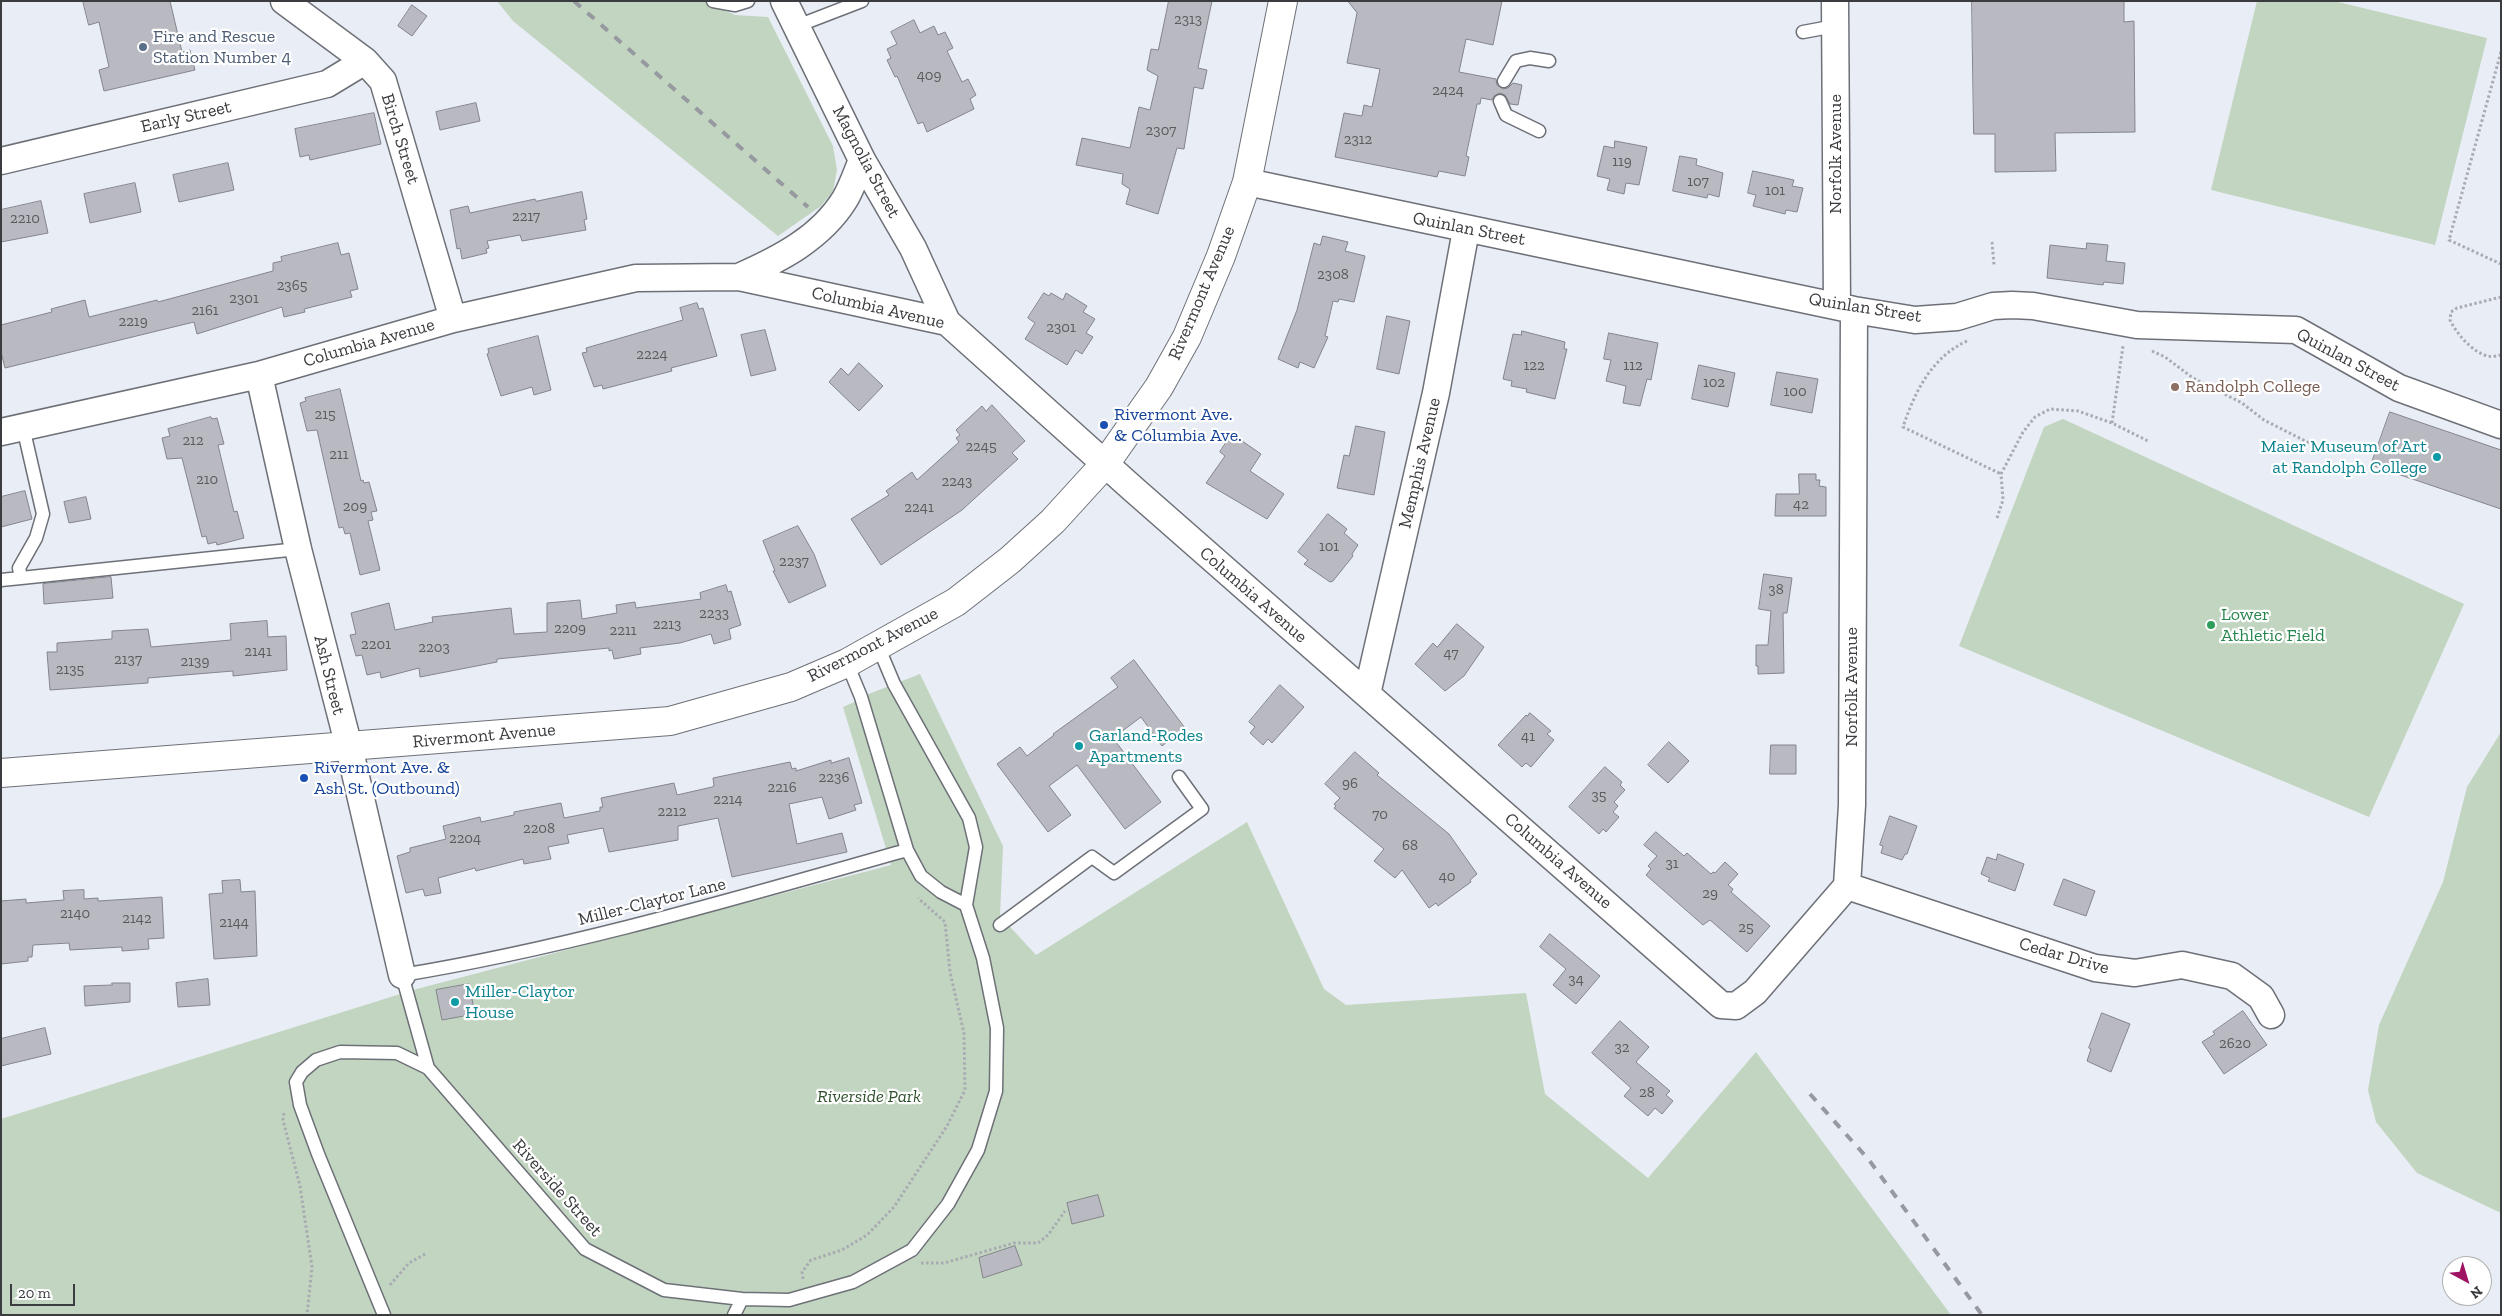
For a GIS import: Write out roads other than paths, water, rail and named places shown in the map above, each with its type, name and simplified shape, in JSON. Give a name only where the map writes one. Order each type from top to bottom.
[{"type":"main road","name":"Rivermont Avenue","points":[[1,773],[670,721],[790,687],[846,663],[956,602],[1010,560],[1056,518],[1105,464],[1159,387],[1187,337],[1221,256],[1247,182],[1283,1]]},
{"type":"street","name":"Birch Street","points":[[284,1],[364,61],[383,81],[453,319]]},
{"type":"street","name":"Magnolia Street","points":[[784,1],[862,160],[913,248],[947,322]]},
{"type":"street","name":"Norfolk Avenue","points":[[1835,14],[1846,308],[1852,805],[1847,886]]},
{"type":"street","name":"Early Street","points":[[1,160],[327,84],[364,61]]},
{"type":"street","name":"Columbia Avenue","points":[[739,277],[778,260],[817,233],[845,199],[862,160]]},
{"type":"street","name":"Quinlan Street","points":[[1247,182],[1466,230],[1846,308],[1915,320],[1957,317],[1993,306],[2012,305],[2033,306],[2137,325],[2296,330],[2399,388],[2501,425]]},
{"type":"street","name":"Memphis Avenue","points":[[1367,694],[1436,393],[1466,230]]},
{"type":"street","name":"Columbia Avenue","points":[[12,430],[259,375],[453,319],[636,278],[739,277],[947,322],[1105,464],[1721,1006],[1736,1006],[1756,992],[1847,886]]},
{"type":"street","name":"Ash Street","points":[[259,375],[298,549],[349,747],[402,975]]},
{"type":"street","name":"Cedar Drive","points":[[1847,886],[2095,968],[2135,973],[2182,965],[2232,976],[2261,997],[2271,1014]]},
{"type":"lane","points":[[714,1],[735,5],[748,1]]},
{"type":"lane","points":[[797,26],[862,1]]},
{"type":"lane","points":[[1803,32],[1835,14]]},
{"type":"lane","points":[[1504,80],[1516,61],[1530,58],[1549,60]]},
{"type":"lane","points":[[1500,101],[1506,114],[1539,131]]},
{"type":"lane","points":[[12,430],[43,514],[36,538],[18,568],[21,578]]},
{"type":"lane","points":[[1,580],[298,549]]},
{"type":"lane","points":[[846,663],[861,697],[907,850],[921,876],[940,892],[966,905],[976,847],[969,818],[894,684],[878,646]]},
{"type":"lane","points":[[1000,925],[1092,858],[1114,874],[1202,810],[1179,777]]},
{"type":"lane","name":"Miller-Claytor Lane","points":[[402,975],[470,964],[687,913],[907,850]]},
{"type":"lane","name":"Riverside Street","points":[[402,975],[428,1068],[585,1249],[664,1290],[742,1299],[790,1300],[854,1282],[912,1250],[948,1204],[978,1150],[996,1090],[997,1028],[983,958],[966,905]]},
{"type":"lane","points":[[384,1315],[377,1302],[318,1154],[300,1105],[296,1082],[302,1072],[316,1060],[340,1052],[397,1053],[428,1068]]},
{"type":"lane","points":[[734,1315],[742,1299]]},
{"type":"railway","points":[[574,1],[808,207]]},
{"type":"railway","points":[[1810,1094],[1869,1160],[1982,1315]]},
{"type":"place","name":"Fire and Rescue Station Number 4","points":[[143,47]]},
{"type":"place","name":"Randolph College","points":[[2175,387]]},
{"type":"place","name":"Rivermont Ave. & Columbia Ave.","points":[[1104,425]]},
{"type":"place","name":"Maier Museum of Art at Randolph College","points":[[2437,457]]},
{"type":"place","name":"Lower Athletic Field","points":[[2211,625]]},
{"type":"place","name":"Garland-Rodes Apartments","points":[[1079,746]]},
{"type":"place","name":"Rivermont Ave. & Ash St. (Outbound)","points":[[304,778]]},
{"type":"place","name":"Miller-Claytor House","points":[[455,1002]]},
{"type":"park label","name":"Riverside Park","points":[[869,1097]]}]
